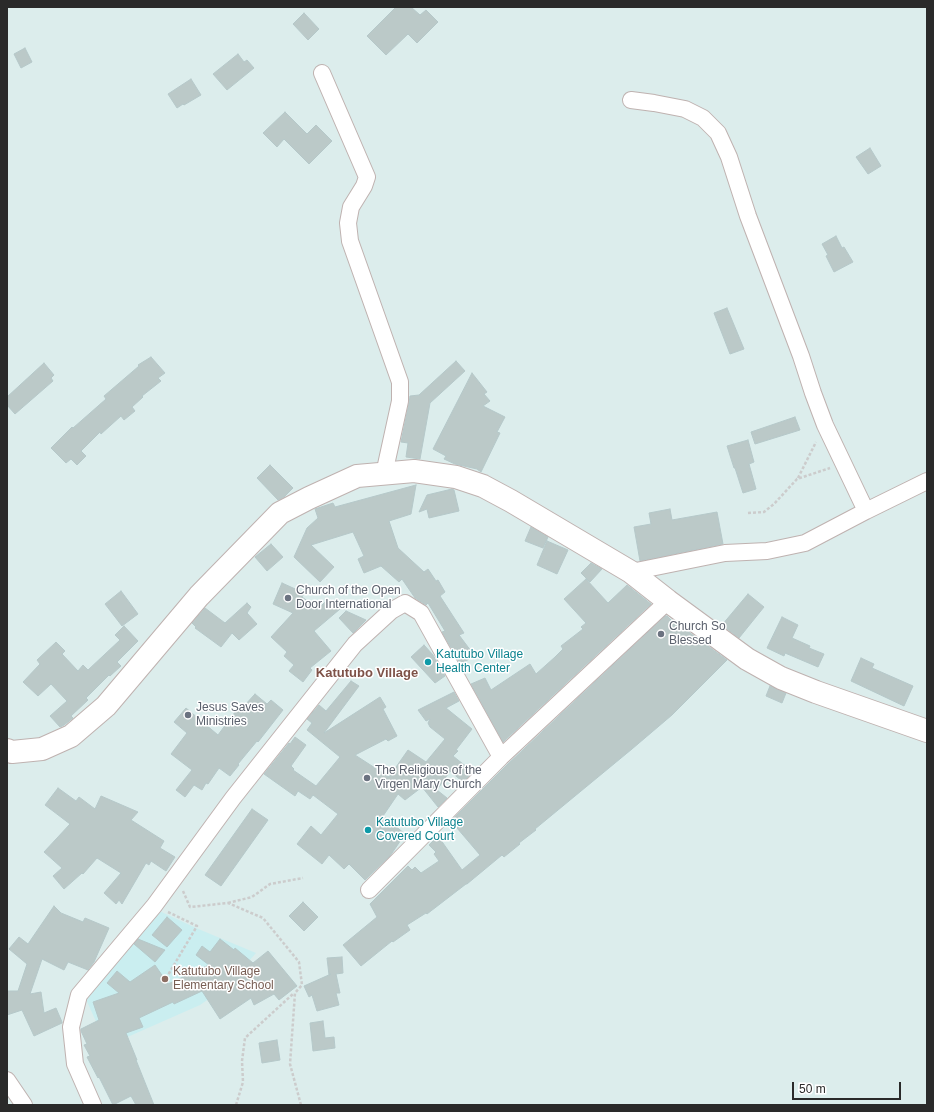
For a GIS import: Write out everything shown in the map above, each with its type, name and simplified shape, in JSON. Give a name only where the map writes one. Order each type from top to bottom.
[{"type":"street","points":[[322,73],[367,177],[364,186],[351,207],[348,223],[350,241],[400,382],[400,401],[384,474]]},
{"type":"street","points":[[631,100],[685,109],[703,118],[718,133],[729,157],[748,216],[825,425],[866,511]]},
{"type":"street","points":[[7,750],[12,752],[42,749],[71,736],[106,706],[199,596],[280,513],[357,476],[414,471],[456,477],[483,486],[511,501],[631,572],[747,659],[781,678],[816,692],[927,731]]},
{"type":"street","points":[[631,572],[725,553],[767,551],[805,542],[927,481]]},
{"type":"street","points":[[369,890],[501,757],[668,601]]},
{"type":"street","points":[[92,1105],[75,1064],[71,1027],[79,995],[154,906],[233,798],[355,644],[391,611],[405,602],[421,613],[501,757]]},
{"type":"street","points":[[7,1080],[24,1105]]},
{"type":"path","points":[[748,512],[764,512],[774,504],[797,479],[825,425]]},
{"type":"path","points":[[797,479],[844,464]]},
{"type":"path","points":[[177,874],[190,907],[228,903],[252,897],[270,884],[303,878]]},
{"type":"path","points":[[228,903],[263,918],[299,962],[302,985],[245,1038],[242,1061],[244,1082],[236,1105]]},
{"type":"path","points":[[154,906],[197,926],[168,975]]},
{"type":"path","points":[[295,993],[290,1064],[301,1105]]},
{"type":"shaded area","name":"Katutubo Village Elementary School","points":[[155,909],[256,953],[230,984],[200,1005],[107,1046],[85,997]]},
{"type":"building","points":[[396,7],[411,7],[420,15],[426,10],[438,22],[417,43],[408,34],[386,55],[367,36]]},
{"type":"building","points":[[304,13],[319,29],[308,40],[293,24]]},
{"type":"building","points":[[25,48],[32,62],[21,68],[14,54]]},
{"type":"building","points":[[238,54],[244,62],[247,60],[254,68],[227,90],[213,74]]},
{"type":"building","points":[[191,79],[201,95],[177,108],[168,94]]},
{"type":"building","points":[[285,112],[307,134],[316,125],[332,141],[309,164],[284,139],[277,147],[263,133]]},
{"type":"building","points":[[870,148],[881,166],[868,174],[856,157]]},
{"type":"building","points":[[836,236],[842,248],[844,247],[853,262],[834,272],[822,244]]},
{"type":"building","points":[[727,308],[744,349],[730,354],[714,313]]},
{"type":"building","points":[[151,357],[165,373],[158,378],[161,381],[142,396],[143,397],[132,407],[135,411],[124,420],[121,416],[101,434],[100,432],[81,451],[86,456],[77,465],[71,459],[66,463],[51,448],[72,427],[73,428],[106,399],[104,396],[139,366],[138,365]]},
{"type":"building","points":[[456,361],[465,371],[430,403],[420,459],[406,457],[408,443],[401,442],[410,396],[419,395]]},
{"type":"building","points":[[44,363],[54,375],[51,378],[53,381],[15,414],[7,405],[7,397]]},
{"type":"building","points":[[472,373],[487,392],[484,394],[490,401],[483,406],[505,417],[497,432],[500,433],[481,472],[477,469],[455,464],[444,459],[446,456],[433,449]]},
{"type":"building","points":[[795,417],[800,430],[755,444],[751,432]]},
{"type":"building","points":[[748,440],[754,462],[749,464],[756,489],[743,493],[727,446]]},
{"type":"building","points":[[270,465],[293,488],[284,497],[278,500],[257,478]]},
{"type":"building","points":[[416,485],[411,514],[389,521],[398,548],[424,572],[428,569],[436,581],[438,580],[445,592],[440,596],[464,633],[459,635],[474,655],[461,665],[442,632],[445,631],[428,603],[426,605],[415,598],[402,579],[399,582],[381,566],[364,573],[358,559],[364,556],[353,532],[311,545],[334,567],[320,582],[294,557],[307,528],[318,518],[315,509],[333,503],[335,507]]},
{"type":"building","points":[[452,489],[454,490],[459,511],[429,518],[427,509],[419,512],[427,495]]},
{"type":"building","points":[[670,509],[672,520],[717,512],[723,544],[640,561],[634,527],[651,524],[649,513]]},
{"type":"building","points":[[531,527],[548,537],[543,548],[525,541]]},
{"type":"building","points":[[547,541],[568,550],[557,574],[537,565]]},
{"type":"building","points":[[271,544],[283,557],[267,571],[255,557]]},
{"type":"building","points":[[591,563],[602,569],[590,582],[581,573]]},
{"type":"building","points":[[586,579],[608,603],[627,585],[651,604],[503,742],[471,684],[485,678],[491,690],[530,664],[536,674],[555,657],[563,649],[561,646],[583,629],[581,627],[586,623],[564,599]]},
{"type":"building","points":[[282,583],[304,593],[302,597],[318,609],[325,602],[340,609],[314,631],[331,651],[310,668],[312,670],[303,682],[289,671],[294,665],[284,656],[287,652],[271,637],[293,613],[273,604]]},
{"type":"building","points":[[121,591],[138,614],[122,626],[105,604]]},
{"type":"building","points":[[748,594],[764,607],[739,638],[722,625]]},
{"type":"building","points":[[247,603],[251,607],[247,613],[257,624],[239,640],[232,633],[221,647],[195,628],[196,627],[192,623],[205,608],[225,623]]},
{"type":"building","points":[[346,611],[366,620],[353,633],[339,618]]},
{"type":"building","points":[[665,616],[667,616],[678,627],[679,625],[727,660],[672,715],[535,829],[536,830],[519,843],[520,844],[504,857],[502,855],[427,914],[426,913],[407,925],[410,930],[393,942],[392,941],[361,966],[343,945],[377,917],[370,904],[408,866],[412,870],[415,867],[421,873],[439,861],[434,854],[436,852],[429,845],[438,836],[462,870],[480,855],[451,821],[508,764]]},
{"type":"building","points":[[782,617],[798,625],[792,638],[810,646],[809,648],[824,654],[818,667],[785,653],[784,656],[767,648]]},
{"type":"building","points":[[124,626],[138,641],[117,662],[121,666],[110,676],[109,675],[86,698],[88,700],[71,716],[73,718],[60,727],[50,716],[67,701],[51,684],[38,696],[23,682],[40,664],[37,660],[56,642],[65,651],[62,654],[78,671],[83,665],[88,670],[120,640],[115,635]]},
{"type":"building","name":"Katutubo Village Health Center","points":[[424,645],[433,655],[445,676],[435,683],[411,657]]},
{"type":"building","points":[[861,658],[874,664],[872,668],[913,686],[904,706],[851,681]]},
{"type":"building","points":[[351,681],[359,686],[324,733],[380,697],[386,707],[383,709],[397,736],[388,741],[386,739],[355,755],[389,777],[408,750],[426,762],[445,739],[430,727],[428,723],[430,719],[426,721],[418,710],[454,692],[459,701],[446,708],[472,729],[456,750],[458,751],[453,756],[473,772],[463,782],[450,771],[437,790],[447,798],[438,807],[422,787],[405,800],[398,794],[383,816],[405,834],[390,856],[365,880],[349,864],[344,869],[329,855],[322,864],[297,844],[311,826],[321,835],[338,814],[313,795],[310,799],[298,791],[295,796],[264,774],[295,737],[306,745],[291,766],[294,769],[293,770],[316,786],[340,757],[307,730],[312,723],[307,719],[319,705],[326,711]]},
{"type":"building","points":[[770,686],[786,693],[782,703],[766,696]]},
{"type":"building","points":[[255,694],[267,704],[271,700],[283,710],[258,742],[257,741],[238,764],[239,765],[230,776],[219,768],[202,790],[194,785],[185,797],[176,790],[192,770],[171,754],[187,733],[174,722],[186,708],[218,735],[241,704],[244,706]]},
{"type":"building","points":[[58,788],[76,801],[79,797],[95,809],[101,796],[138,812],[131,820],[164,841],[160,848],[175,857],[166,871],[151,861],[149,865],[146,863],[122,904],[119,900],[116,904],[104,893],[121,873],[97,858],[83,874],[82,873],[64,889],[53,876],[62,868],[44,852],[70,824],[45,805]]},
{"type":"building","points":[[252,809],[268,820],[221,886],[205,875]]},
{"type":"building","points":[[303,902],[318,917],[304,931],[289,916]]},
{"type":"building","points":[[54,906],[61,913],[83,922],[85,918],[109,928],[94,962],[88,970],[68,962],[64,970],[42,959],[30,994],[41,992],[44,1013],[56,1008],[62,1023],[34,1036],[22,1010],[7,1015],[7,991],[18,991],[27,964],[9,949],[19,937],[28,944]]},
{"type":"building","points":[[167,917],[182,930],[167,947],[152,935]]},
{"type":"building","points":[[138,939],[165,950],[155,962],[134,944]]},
{"type":"building","points":[[220,939],[234,950],[235,948],[253,963],[268,951],[297,986],[279,1000],[274,994],[254,1005],[251,998],[220,1019],[202,991],[174,1004],[173,1002],[139,1018],[143,1027],[126,1033],[154,1105],[136,1105],[131,1096],[113,1105],[87,1057],[90,1056],[84,1045],[87,1044],[81,1031],[81,1029],[99,1020],[93,1002],[119,993],[107,983],[117,971],[130,982],[155,965],[168,984],[209,965],[196,955],[202,946],[210,952]]},
{"type":"building","points":[[342,957],[343,973],[336,974],[340,993],[336,993],[339,1005],[317,1011],[312,995],[309,997],[304,986],[329,975],[327,958]]},
{"type":"building","points":[[323,1021],[325,1038],[334,1037],[335,1048],[313,1051],[310,1023]]},
{"type":"building","points":[[277,1040],[280,1060],[262,1063],[259,1043]]},
{"type":"place","name":"Church of the Open Door International","points":[[288,598]]},
{"type":"place","name":"Church So Blessed","points":[[661,634]]},
{"type":"place","name":"Katutubo Village Health Center","points":[[428,662]]},
{"type":"place","name":"Jesus Saves Ministries","points":[[188,715]]},
{"type":"place","name":"The Religious of the Virgen Mary Church","points":[[367,778]]},
{"type":"place","name":"Katutubo Village Covered Court","points":[[368,830]]},
{"type":"place","name":"Katutubo Village Elementary School","points":[[165,979]]},
{"type":"district","name":"Katutubo Village","points":[[367,673]]}]
